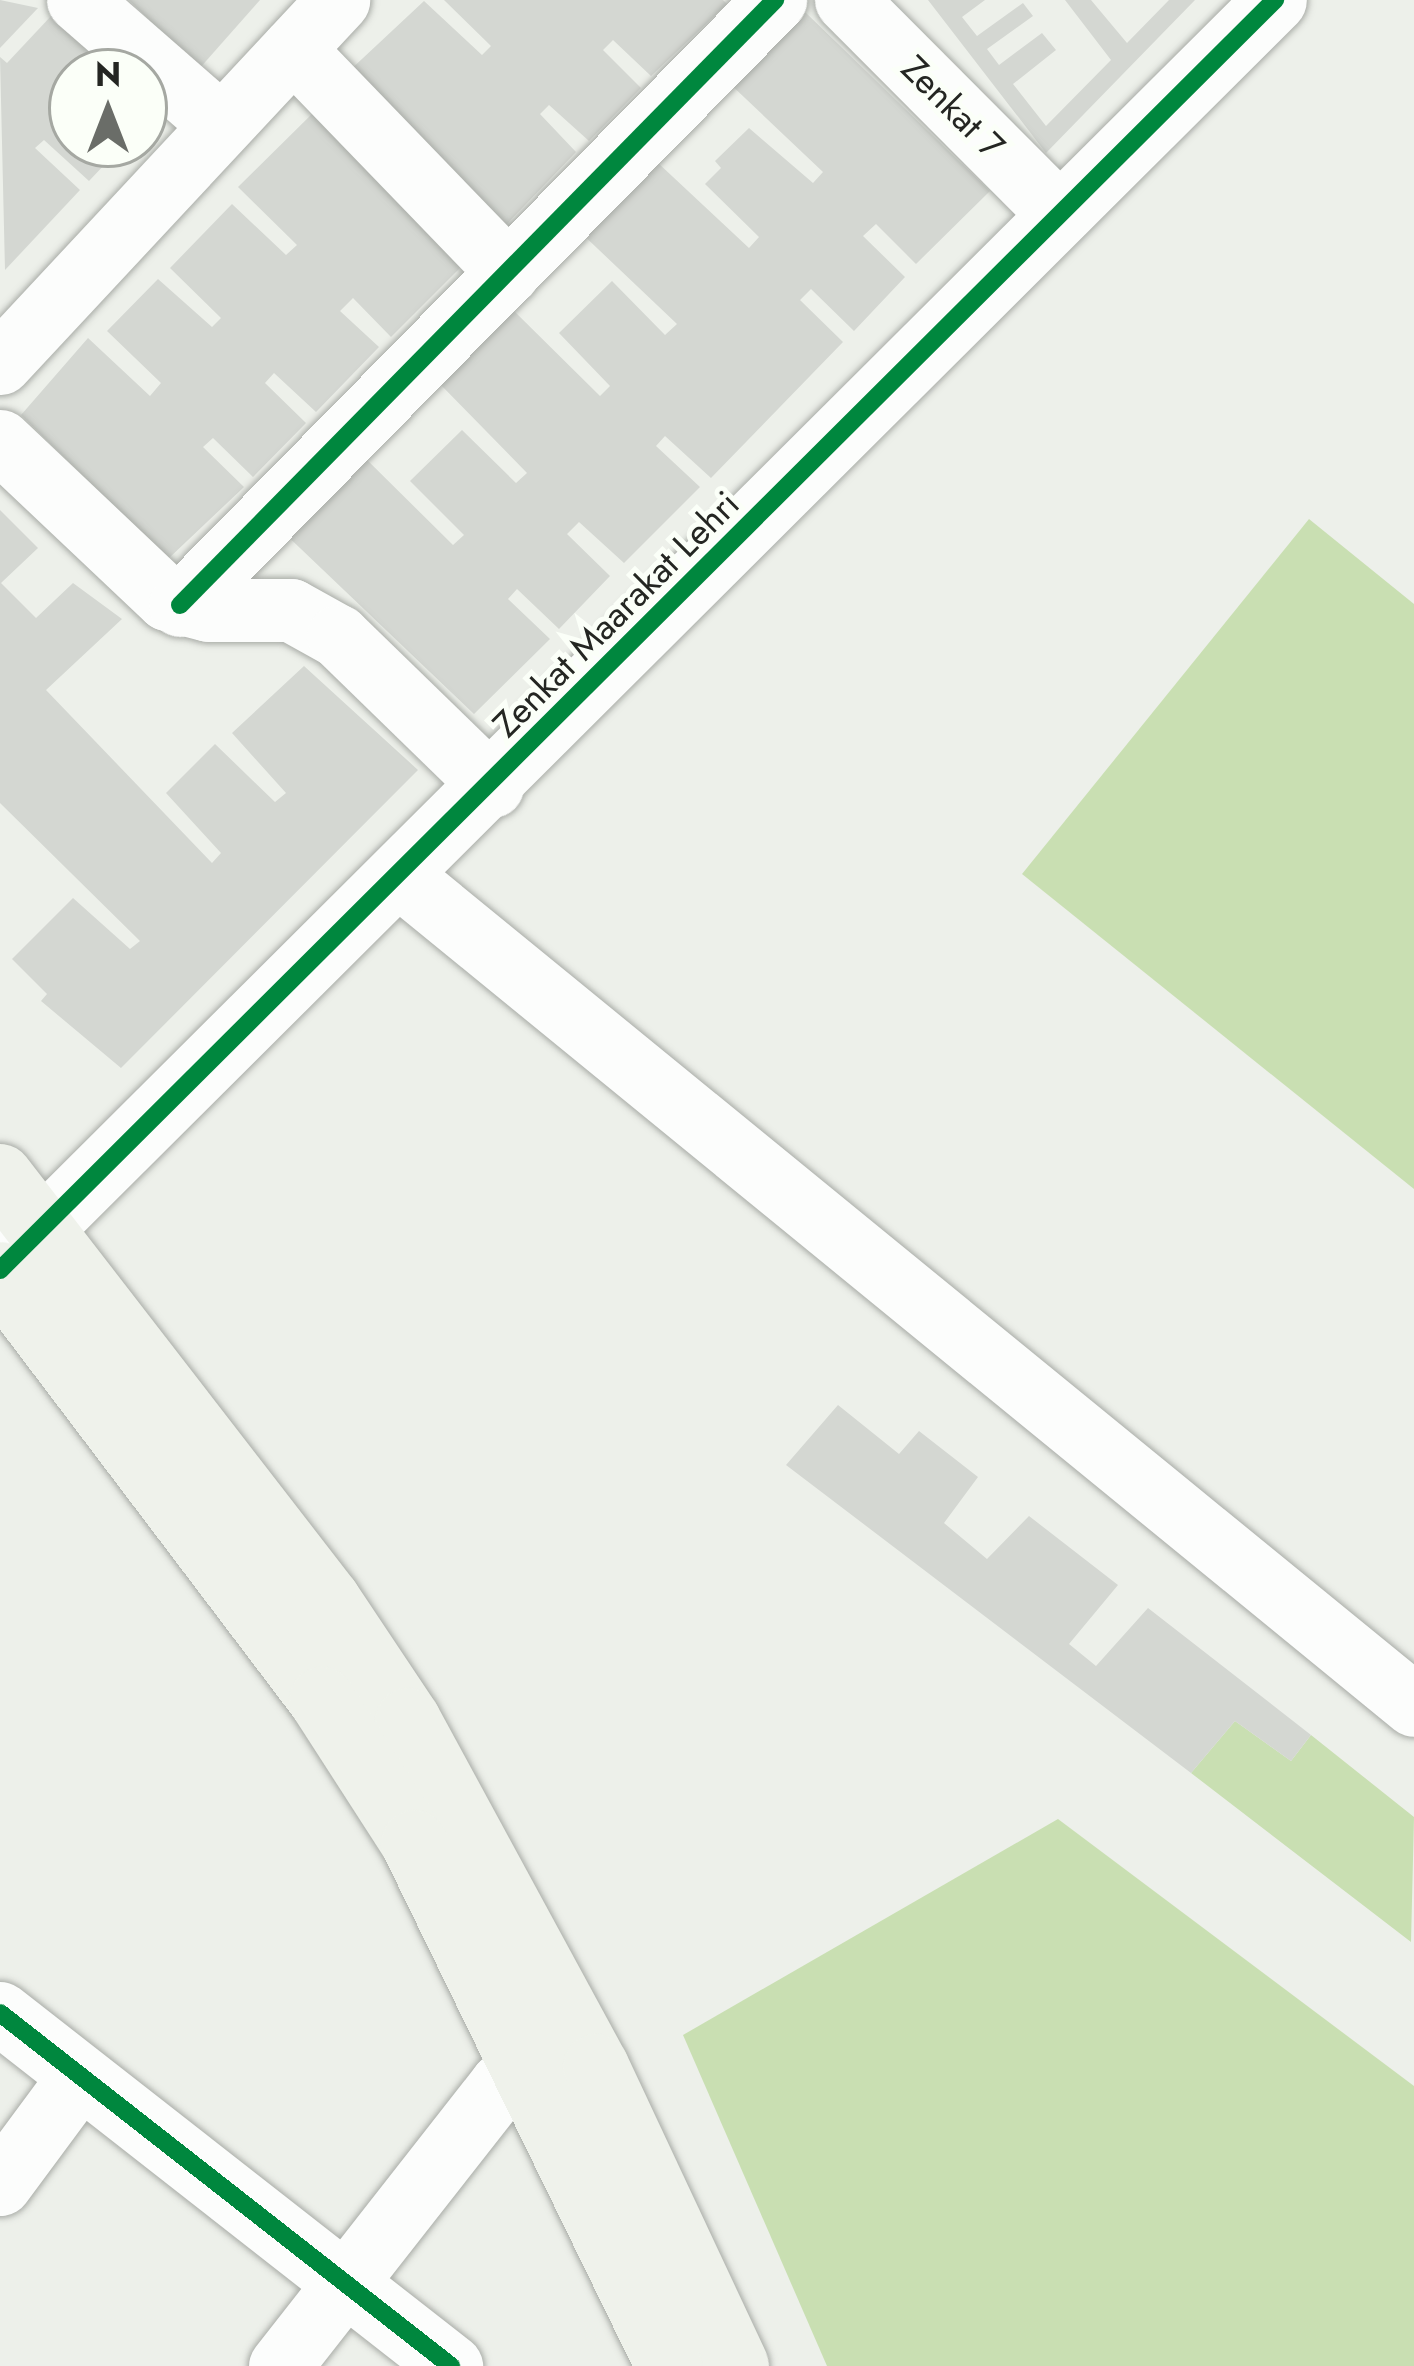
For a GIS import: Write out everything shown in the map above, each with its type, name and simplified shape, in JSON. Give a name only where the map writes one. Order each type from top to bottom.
[{"type":"main road","points":[[0,1177],[15,1259],[335,1719],[415,1844],[529,2070],[669,2366]]},
{"type":"main road","points":[[15,1259],[408,1721],[564,2003],[736,2366]]},
{"type":"street","points":[[78,0],[219,123]]},
{"type":"street","points":[[1,361],[338,0]]},
{"type":"street","points":[[180,605],[775,0]]},
{"type":"street","name":"Zenkat 7","points":[[846,0],[1060,214]]},
{"type":"street","name":"Zenkat Maarakat Lehri","points":[[15,1259],[1275,0]]},
{"type":"street","points":[[293,49],[508,272]]},
{"type":"street","points":[[0,441],[133,572],[180,605],[309,616],[491,786]]},
{"type":"street","points":[[401,878],[1414,1705]]},
{"type":"street","points":[[0,2013],[451,2366]]},
{"type":"street","points":[[280,2366],[501,2084],[529,2070]]},
{"type":"street","points":[[0,2184],[80,2076]]},
{"type":"green space","points":[[1309,519],[1414,604],[1414,1189],[1022,874]]},
{"type":"green space","points":[[1235,1721],[1291,1761],[1311,1735],[1414,1817],[1411,1942],[1191,1773]]},
{"type":"green space","points":[[1058,1819],[1414,2086],[1414,2366],[827,2366],[683,2035]]},
{"type":"building","points":[[0,0],[38,8],[0,48]]},
{"type":"building","points":[[129,0],[260,0],[199,69]]},
{"type":"building","points":[[444,0],[723,0],[727,4],[651,76],[613,40],[603,50],[641,88],[589,141],[549,105],[540,114],[576,152],[505,226],[347,73],[424,1],[482,55],[491,46]]},
{"type":"building","points":[[928,0],[985,0],[962,17],[977,36],[1023,3],[1033,16],[987,49],[999,65],[1042,33],[1056,50],[1013,84],[1046,126],[1111,60],[1065,0],[1091,0],[1127,43],[1169,0],[1195,0],[1046,153]]},
{"type":"building","points":[[805,12],[990,191],[916,264],[876,224],[863,236],[905,277],[854,331],[811,289],[800,300],[843,342],[711,478],[665,436],[656,446],[700,487],[624,563],[579,522],[567,534],[610,576],[559,629],[517,589],[508,599],[550,639],[474,714],[279,528],[360,453],[453,545],[464,535],[410,481],[462,430],[516,483],[527,473],[438,382],[512,309],[600,396],[610,386],[559,333],[612,281],[665,335],[677,324],[578,230],[657,162],[749,248],[759,237],[705,184],[721,168],[715,161],[749,128],[813,183],[823,172],[727,81]]},
{"type":"building","points":[[52,15],[86,48],[48,48],[48,144],[44,140],[35,148],[48,160],[48,168],[56,168],[80,190],[5,270],[0,57],[7,63]]},
{"type":"building","points":[[316,110],[462,266],[391,337],[353,298],[340,311],[379,347],[316,412],[274,373],[265,383],[306,423],[253,477],[213,438],[203,447],[244,487],[168,559],[21,415],[88,338],[150,396],[161,383],[107,331],[158,279],[212,327],[221,318],[170,268],[232,204],[286,255],[297,245],[238,187]]},
{"type":"building","points":[[75,168],[101,168],[89,181]]},
{"type":"building","points":[[0,510],[38,548],[1,583],[36,618],[73,583],[122,619],[46,690],[212,863],[221,853],[166,793],[215,744],[275,802],[286,793],[232,733],[304,666],[418,770],[121,1068],[41,1001],[47,994],[12,959],[73,898],[130,949],[140,941],[0,803]]},
{"type":"building","points":[[838,1405],[899,1454],[919,1431],[978,1477],[944,1523],[987,1559],[1029,1516],[1118,1585],[1069,1644],[1096,1666],[1148,1608],[1311,1735],[1291,1761],[1235,1721],[1191,1773],[786,1465]]},
{"type":"cycle path","points":[[180,605],[775,0]]},
{"type":"cycle path","points":[[0,1270],[1275,0]]},
{"type":"cycle path","points":[[0,2013],[451,2366]]}]
